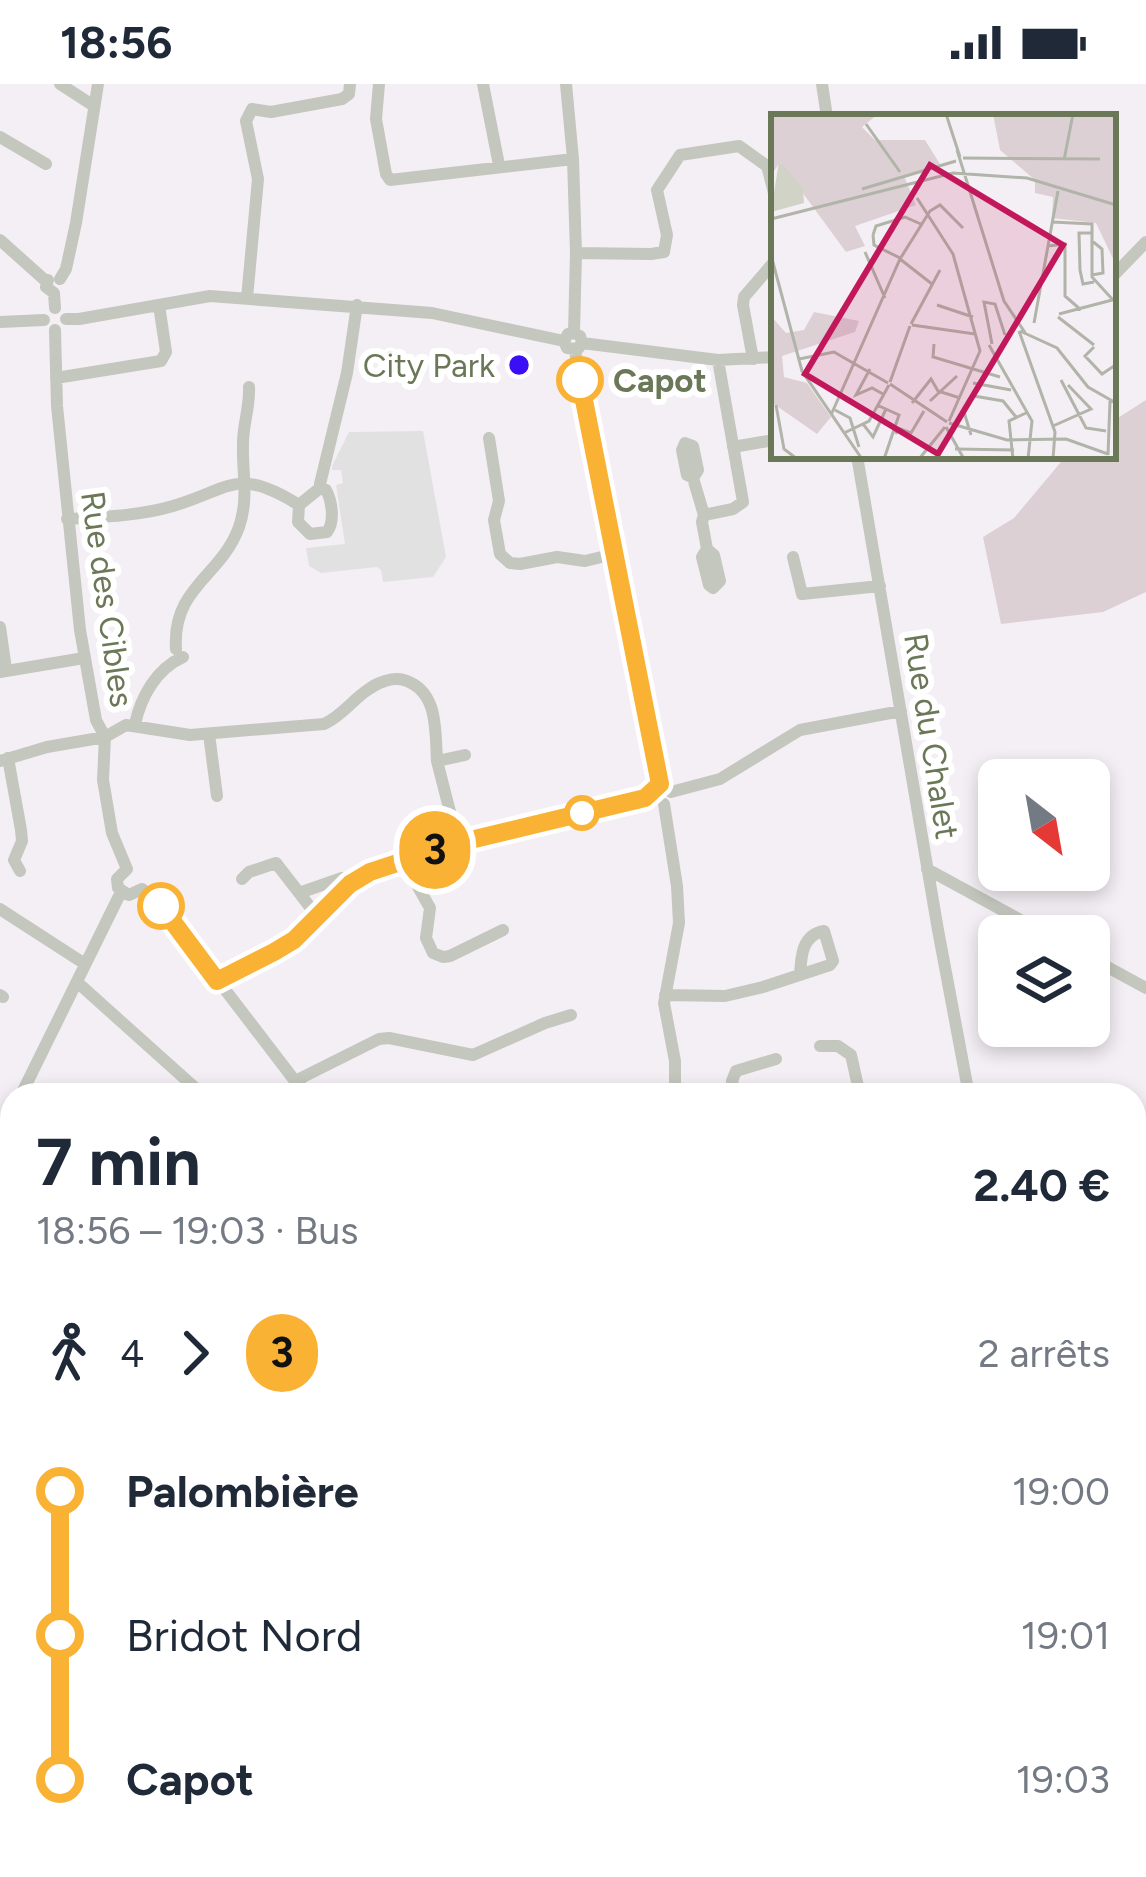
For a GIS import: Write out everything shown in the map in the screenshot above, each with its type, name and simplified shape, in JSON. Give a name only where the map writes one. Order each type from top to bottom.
[{"type":"street","points":[[60,84],[94,106]]},
{"type":"street","points":[[55,308],[54,284],[66,269],[98,84]]},
{"type":"street","points":[[247,298],[259,179],[247,113],[342,99],[349,94],[350,84]]},
{"type":"street","points":[[379,84],[376,119],[390,180],[573,159]]},
{"type":"street","points":[[483,84],[500,166]]},
{"type":"street","points":[[566,84],[576,253],[574,342],[677,886],[679,923],[664,1003],[676,1083]]},
{"type":"street","points":[[822,84],[826,114]]},
{"type":"street","points":[[0,137],[46,164]]},
{"type":"street","points":[[576,253],[664,252],[667,235],[657,190],[680,155],[739,146],[767,166],[771,181]]},
{"type":"street","points":[[0,241],[54,284]]},
{"type":"street","points":[[1116,273],[1146,242]]},
{"type":"street","points":[[753,359],[744,297],[771,266]]},
{"type":"street","points":[[66,319],[210,296],[247,298],[432,313],[574,342],[718,360],[771,357]]},
{"type":"street","points":[[56,378],[161,361],[166,352],[159,305]]},
{"type":"street","points":[[298,505],[320,488],[357,305]]},
{"type":"street","points":[[0,322],[63,327],[63,311],[48,311],[50,325]]},
{"type":"street","name":"Rue des Cibles","points":[[50,325],[84,658],[96,720],[105,737],[103,780],[112,833],[127,869]]},
{"type":"street","points":[[704,515],[734,509],[742,502],[718,360]]},
{"type":"street","points":[[135,724],[144,696],[179,653],[182,605],[238,530],[247,484],[243,441],[249,387]]},
{"type":"street","points":[[488,438],[499,501],[494,520],[500,554],[520,564],[614,554]]},
{"type":"street","points":[[734,447],[771,441]]},
{"type":"street","name":"Rue du Chalet","points":[[858,459],[967,1083]]},
{"type":"street","points":[[694,478],[707,549]]},
{"type":"street","points":[[67,519],[155,510],[235,483],[273,490],[298,505]]},
{"type":"street","points":[[298,505],[298,522],[310,534],[327,532],[332,522],[329,496],[320,488]]},
{"type":"street","points":[[793,557],[802,594],[880,586]]},
{"type":"street","points":[[0,627],[3,670],[84,658]]},
{"type":"street","points":[[20,871],[14,860],[21,830],[4,759],[105,737],[122,725],[190,735],[325,724],[340,717],[371,686],[397,678],[420,686],[434,708],[437,761],[458,843]]},
{"type":"street","points":[[217,981],[294,940],[350,884],[370,872],[458,843],[720,779],[794,732],[902,711]]},
{"type":"street","points":[[209,734],[217,796]]},
{"type":"street","points":[[437,761],[466,755]]},
{"type":"street","points":[[403,860],[430,908],[426,938],[433,953],[449,956],[503,930]]},
{"type":"street","points":[[242,879],[276,863],[317,916]]},
{"type":"street","points":[[27,1083],[122,892],[117,879],[127,869],[141,874],[142,889],[161,906],[295,1081],[380,1039],[473,1054],[571,1016]]},
{"type":"street","points":[[927,869],[1011,915]]},
{"type":"street","points":[[299,892],[342,878],[350,884]]},
{"type":"street","points":[[122,892],[134,895],[142,889]]},
{"type":"street","points":[[0,929],[4,912],[85,964]]},
{"type":"street","points":[[1110,968],[1146,988]]},
{"type":"street","points":[[665,995],[725,996],[800,975]]},
{"type":"street","points":[[77,982],[190,1083]]},
{"type":"street","points":[[820,1046],[838,1046],[851,1055],[857,1083]]},
{"type":"street","points":[[733,1083],[736,1071],[776,1059]]},
{"type":"shaded area","points":[[1146,400],[1146,592],[1103,612],[1001,624],[983,537],[1014,518],[1063,459],[1116,459],[1116,419]]},
{"type":"shaded area","points":[[423,431],[446,557],[433,577],[383,582],[377,567],[321,573],[309,566],[306,548],[345,544],[336,485],[343,483],[341,470],[332,470],[332,466],[349,432]]},
{"type":"bus line","name":"3","points":[[161,906],[217,981],[294,940],[350,884],[370,872],[458,843],[645,798],[660,784],[580,380]]},
{"type":"place","name":"City Park","points":[[519,365]]},
{"type":"place","name":"Capot","points":[[580,380]]}]
